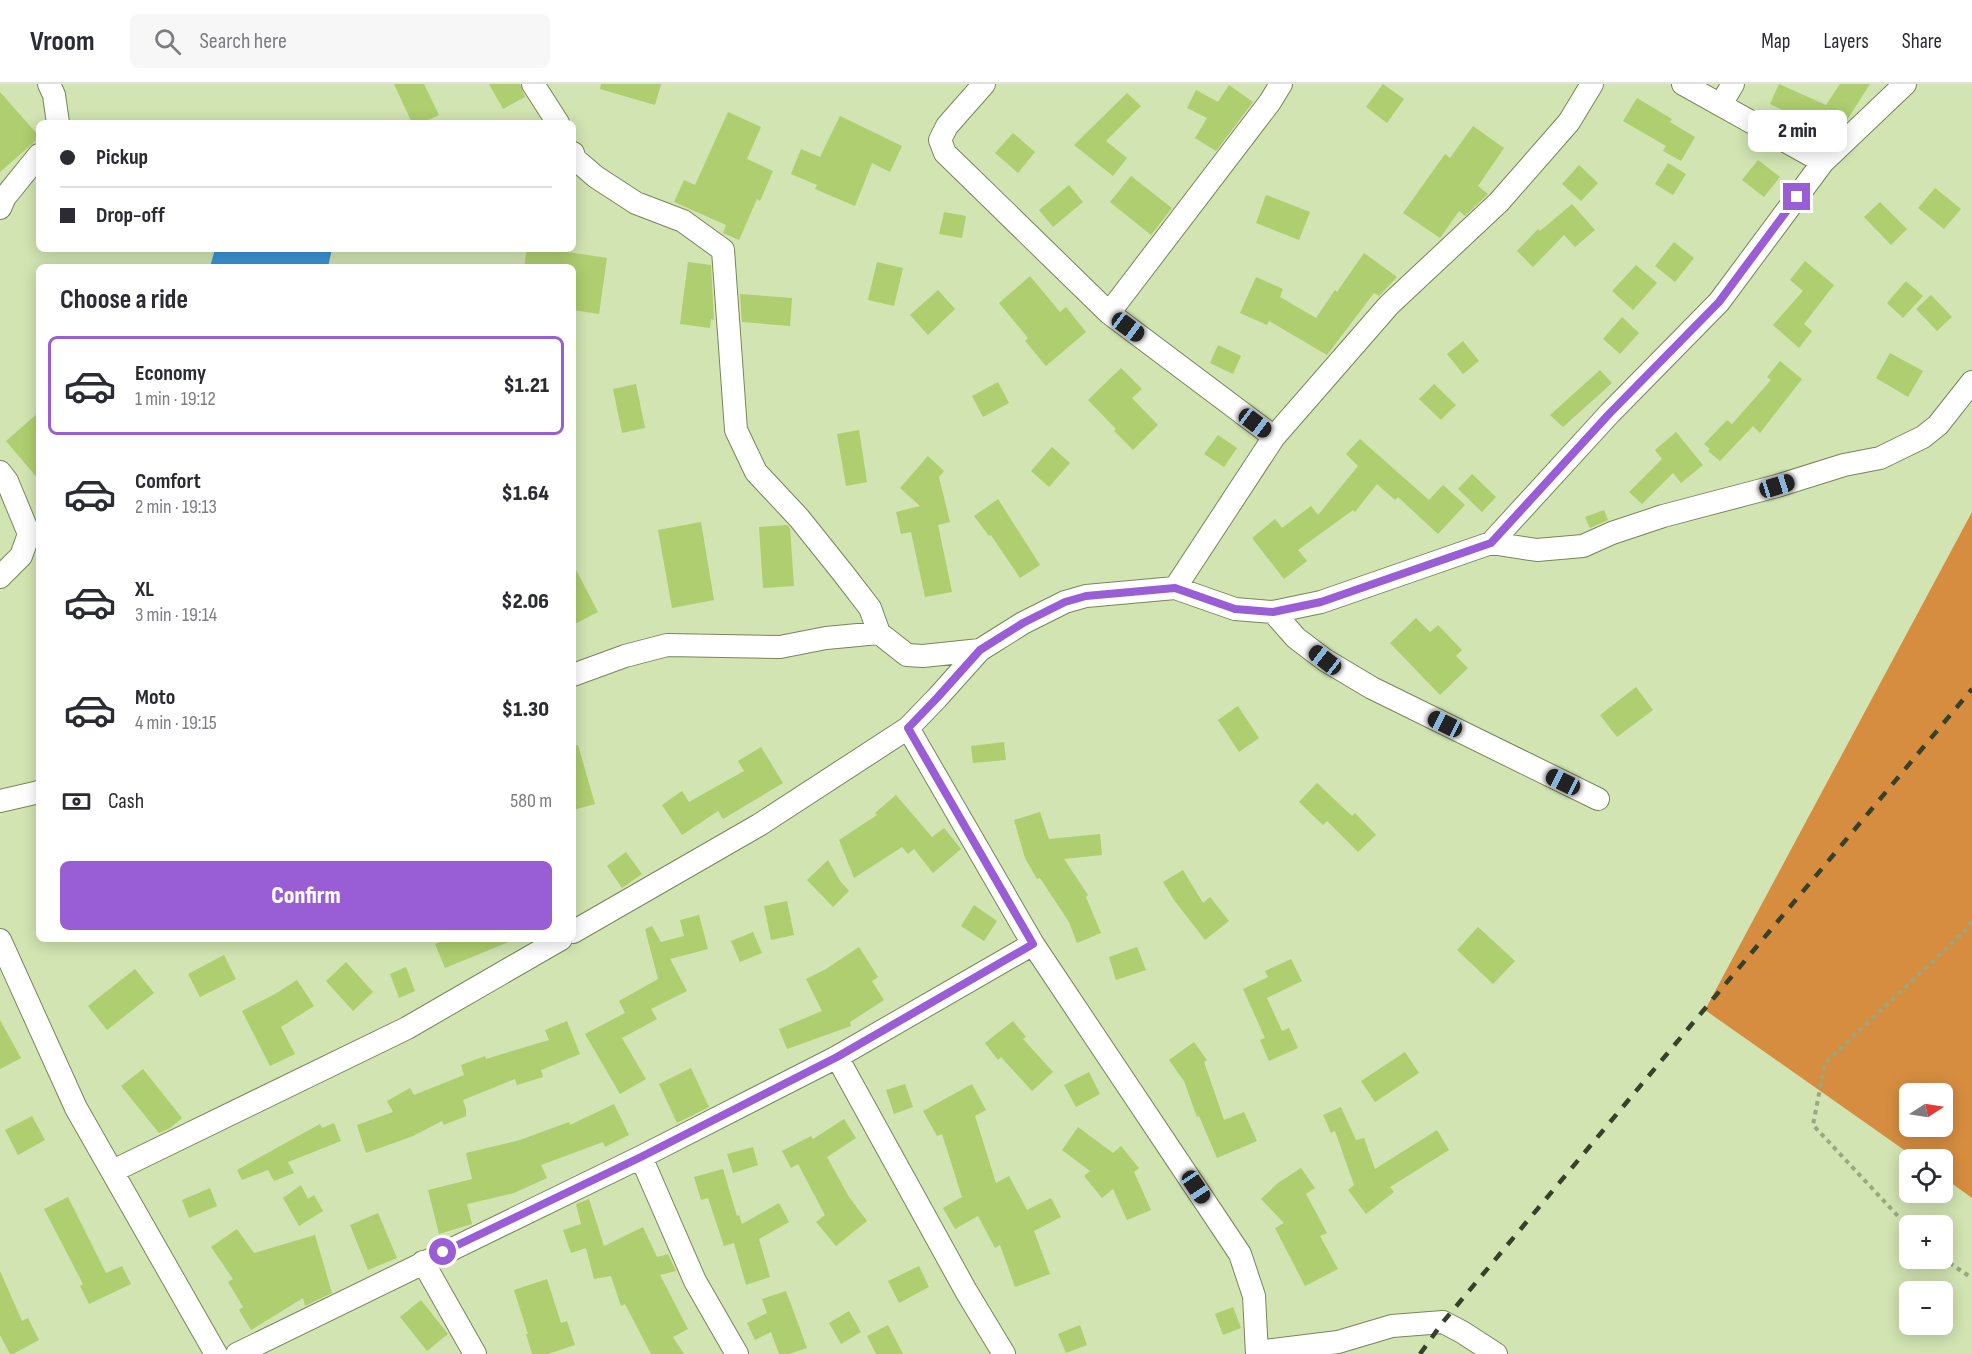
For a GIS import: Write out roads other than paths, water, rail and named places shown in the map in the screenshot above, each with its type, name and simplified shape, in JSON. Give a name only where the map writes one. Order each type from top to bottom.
[{"type":"street","points":[[48,84],[54,95],[58,120]]},
{"type":"street","points":[[533,84],[556,120]]},
{"type":"street","points":[[984,84],[940,140],[945,153],[1109,313],[1274,437]]},
{"type":"street","points":[[1109,313],[1270,102],[1281,84]]},
{"type":"street","points":[[1175,588],[1274,437],[1389,305],[1499,202],[1569,122],[1592,84]]},
{"type":"street","points":[[1683,84],[1823,162]]},
{"type":"street","points":[[1721,104],[1733,84]]},
{"type":"street","points":[[1491,543],[1610,413],[1719,302],[1823,162],[1905,84]]},
{"type":"street","points":[[0,208],[5,197],[36,159]]},
{"type":"street","points":[[576,160],[596,177],[636,203],[683,221],[723,250],[736,430],[756,472],[799,518],[870,608],[879,633],[907,655],[923,656],[980,650]]},
{"type":"street","points":[[576,930],[759,825],[908,728],[980,650],[1023,623],[1065,602],[1086,596],[1175,588],[1235,609],[1273,612],[1321,602],[1491,543],[1537,550],[1583,546],[1612,533],[1663,516],[1777,486],[1844,465],[1880,458],[1923,437],[1938,425],[1972,382]]},
{"type":"street","points":[[0,472],[7,481],[28,534],[21,556],[0,577]]},
{"type":"street","points":[[1273,612],[1296,638],[1325,660],[1372,688],[1598,799]]},
{"type":"street","points":[[576,674],[625,656],[667,645],[780,647],[826,638],[879,633]]},
{"type":"street","points":[[908,728],[1033,944],[1240,1254],[1254,1296],[1257,1353],[1338,1342],[1392,1326],[1443,1322],[1496,1354]]},
{"type":"street","points":[[0,801],[36,793]]},
{"type":"street","points":[[0,940],[76,1108],[216,1354]]},
{"type":"street","points":[[113,1171],[259,1102],[407,1028],[556,942]]},
{"type":"street","points":[[237,1354],[641,1157],[837,1057],[1033,944]]},
{"type":"street","points":[[837,1057],[966,1291],[1004,1354]]},
{"type":"street","points":[[641,1157],[695,1281],[736,1354]]},
{"type":"street","points":[[423,1262],[475,1354]]},
{"type":"water","points":[[214,252],[331,252],[329,264],[211,264]]},
{"type":"railway","points":[[1420,1354],[1443,1322],[1972,689]]}]
